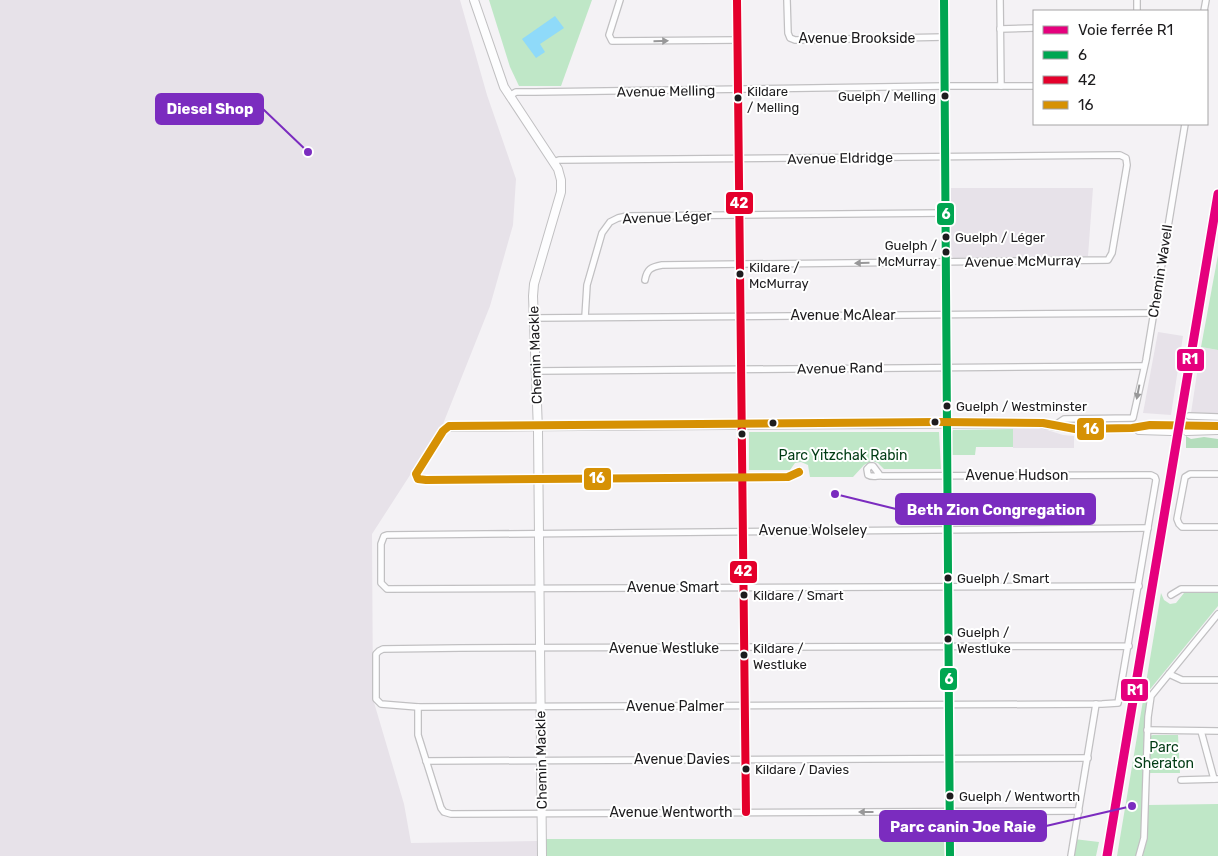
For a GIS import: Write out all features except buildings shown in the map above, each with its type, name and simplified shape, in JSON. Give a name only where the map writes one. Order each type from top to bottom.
[{"type":"street","name":"Chemin Mackle","points":[[474,0],[500,78],[509,96],[553,162],[561,177],[562,189],[534,287],[538,426],[542,856]]},
{"type":"street","points":[[620,0],[609,35],[612,41],[737,40]]},
{"type":"street","points":[[737,0],[746,812]]},
{"type":"street","name":"Avenue Brookside","points":[[787,0],[788,33],[790,38],[795,40],[945,37]]},
{"type":"street","points":[[944,0],[950,856]]},
{"type":"street","points":[[1000,0],[1001,86]]},
{"type":"street","points":[[1000,29],[1033,28]]},
{"type":"street","name":"Avenue Melling","points":[[509,96],[516,92],[1033,86]]},
{"type":"street","name":"Chemin Wavell","points":[[1055,426],[1064,419],[1133,418],[1144,366],[1185,125]]},
{"type":"street","name":"Avenue Eldridge","points":[[553,162],[559,160],[1120,155],[1126,158],[1126,165],[1109,260]]},
{"type":"street","name":"Avenue Léger","points":[[586,317],[588,281],[602,233],[613,220],[626,216],[945,213]]},
{"type":"street","name":"Avenue McMurray","points":[[645,280],[646,273],[653,266],[1109,260]]},
{"type":"street","name":"Avenue McAlear","points":[[534,318],[1153,313]]},
{"type":"street","name":"Avenue Rand","points":[[536,371],[1144,366]]},
{"type":"street","points":[[1189,416],[1218,417]]},
{"type":"street","points":[[799,472],[788,477],[420,480],[416,476],[417,470],[447,427],[1038,423],[1072,429],[1132,428],[1150,431],[1172,428]]},
{"type":"street","points":[[1187,428],[1218,428]]},
{"type":"street","name":"Avenue Hudson","points":[[879,474],[883,476],[1140,474],[1155,476],[1156,480],[1148,528]]},
{"type":"street","points":[[1218,474],[1188,474],[1183,482],[1177,519],[1179,524],[1185,528],[1218,527]]},
{"type":"street","points":[[1129,646],[1148,528]]},
{"type":"street","name":"Avenue Wolseley","points":[[387,589],[381,583],[381,544],[384,536],[387,535],[1148,528]]},
{"type":"street","name":"Avenue Smart","points":[[387,589],[1138,586]]},
{"type":"street","points":[[1171,595],[1182,589],[1218,589]]},
{"type":"street","points":[[1139,856],[1144,838],[1150,698],[1218,614]]},
{"type":"street","name":"Avenue Westluke","points":[[376,679],[376,654],[383,650],[1129,646]]},
{"type":"street","name":"Avenue Palmer","points":[[376,679],[376,699],[378,702],[385,705],[418,707],[1096,704],[1117,703],[1120,699],[1129,646]]},
{"type":"street","points":[[1169,674],[1182,680],[1218,680]]},
{"type":"street","points":[[1071,856],[1096,704]]},
{"type":"street","points":[[418,707],[418,735],[426,761]]},
{"type":"street","points":[[1148,730],[1218,731]]},
{"type":"street","points":[[1181,780],[1216,779],[1201,731]]},
{"type":"street","name":"Avenue Davies","points":[[426,761],[1088,758]]},
{"type":"street","name":"Avenue Wentworth","points":[[426,761],[444,812],[1079,811]]},
{"type":"shaded area","points":[[0,0],[460,0],[487,95],[516,179],[513,225],[490,306],[443,424],[372,534],[373,699],[404,804],[411,843],[537,841],[537,856],[0,856]]},
{"type":"shaded area","points":[[951,188],[1093,188],[1088,256],[953,258],[951,254]]},
{"type":"shaded area","points":[[1158,332],[1183,336],[1171,415],[1143,413]]},
{"type":"shaded area","points":[[1201,347],[1218,350],[1218,413],[1191,413]]},
{"type":"shaded area","points":[[1013,429],[1044,429],[1063,435],[1074,436],[1074,448],[1013,448]]},
{"type":"green space","points":[[489,0],[592,0],[561,86],[519,86],[510,67]]},
{"type":"green space","points":[[1218,255],[1218,350],[1201,347]]},
{"type":"green space","points":[[1013,429],[1013,447],[976,447],[975,455],[952,455],[953,430]]},
{"type":"green space","name":"Parc Yitzchak Rabin","points":[[749,432],[939,432],[941,469],[884,469],[878,463],[872,461],[864,465],[853,477],[810,477],[808,465],[801,462],[795,463],[790,470],[749,470]]},
{"type":"green space","points":[[1186,436],[1191,439],[1204,437],[1218,439],[1218,448],[1186,448]]},
{"type":"green space","points":[[1218,592],[1218,606],[1147,693],[1141,840],[1136,856],[1117,856],[1161,593],[1164,600],[1170,604],[1176,603],[1184,593]]},
{"type":"green space","name":"Parc Sheraton","points":[[1178,735],[1180,773],[1149,773],[1150,736]]},
{"type":"green space","points":[[1218,804],[1218,856],[1143,856],[1147,834],[1148,805]]},
{"type":"green space","points":[[544,839],[944,839],[945,856],[544,856]]},
{"type":"green space","points":[[1074,839],[1099,842],[1096,856],[1071,856]]},
{"type":"water","points":[[555,16],[564,28],[540,44],[545,52],[536,58],[522,39]]},
{"type":"tunnel","points":[[1172,425],[1188,425]]},
{"type":"tunnel","points":[[1171,431],[1187,431]]},
{"type":"rail line","name":"R1","points":[[1107,856],[1218,194]]},
{"type":"transit line","name":"42","points":[[737,0],[746,812]]},
{"type":"transit line","name":"6","points":[[944,0],[950,856]]},
{"type":"transit line","name":"16","points":[[799,472],[788,477],[426,480],[418,479],[416,474],[443,431],[449,426],[938,422],[1043,423],[1075,429],[1132,428],[1150,425],[1218,426]]},
{"type":"place","name":"Guelph / Melling","points":[[945,96]]},
{"type":"place","name":"Kildare / Melling","points":[[738,98]]},
{"type":"place","name":"Diesel Shop","points":[[308,152]]},
{"type":"place","name":"Guelph / Léger","points":[[946,237]]},
{"type":"place","name":"Guelph / McMurray","points":[[946,252]]},
{"type":"place","name":"Kildare / McMurray","points":[[740,274]]},
{"type":"place","name":"Guelph / Westminster","points":[[947,406]]},
{"type":"place","name":"Beth Zion Congregation","points":[[835,494]]},
{"type":"place","name":"Guelph / Smart","points":[[948,578]]},
{"type":"place","name":"Kildare / Smart","points":[[744,595]]},
{"type":"place","name":"Guelph / Westluke","points":[[948,639]]},
{"type":"place","name":"Kildare / Westluke","points":[[744,655]]},
{"type":"place","name":"Kildare / Davies","points":[[746,769]]},
{"type":"place","name":"Guelph / Wentworth","points":[[950,796]]},
{"type":"place","name":"Parc canin Joe Raie","points":[[1132,806]]}]
